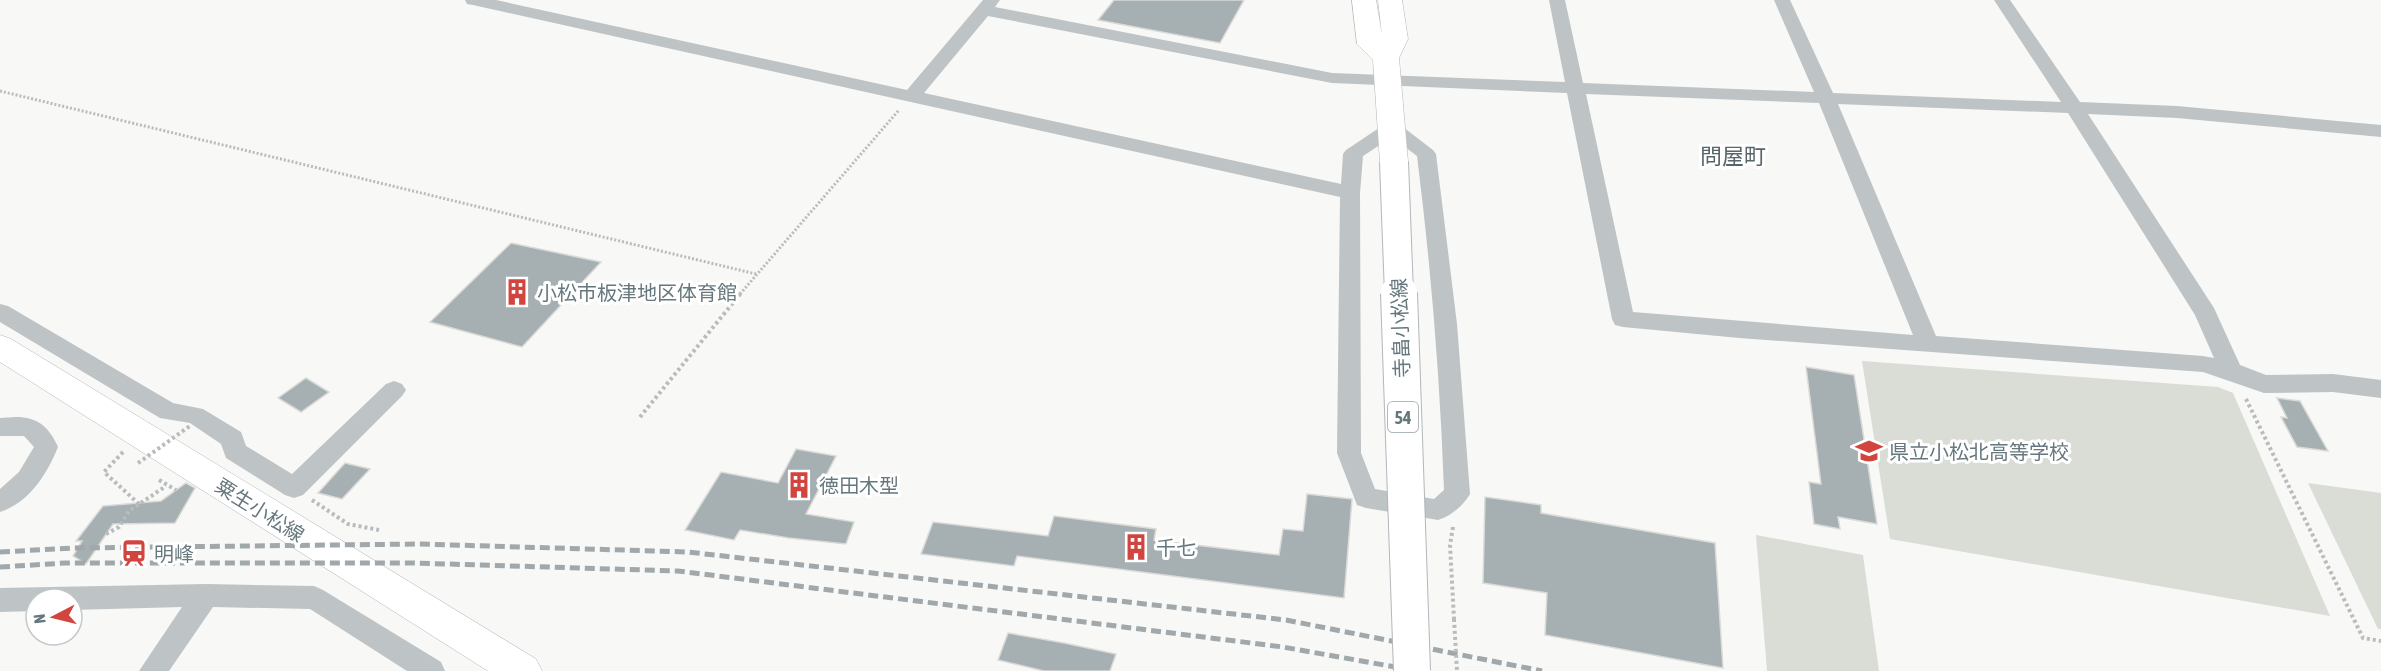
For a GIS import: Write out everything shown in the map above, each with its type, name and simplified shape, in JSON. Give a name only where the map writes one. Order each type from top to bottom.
[{"type":"main road","points":[[1364,0],[1370,44],[1387,69]]},
{"type":"main road","name":"寺畠小松線","points":[[1390,0],[1395,39],[1387,69],[1394,162],[1412,671]]},
{"type":"main road","name":"粟生小松線","points":[[0,347],[522,671]]},
{"type":"street","points":[[473,0],[1350,193]]},
{"type":"street","points":[[1557,0],[1623,319],[1739,330],[2203,364],[2231,371],[2264,384],[2333,383],[2381,389]]},
{"type":"street","points":[[1782,0],[1825,96],[1928,343]]},
{"type":"street","points":[[2002,0],[2075,109],[2206,314],[2231,371]]},
{"type":"street","points":[[912,96],[988,5],[1332,78],[1387,69],[1575,86],[2177,112],[2381,131]]},
{"type":"street","points":[[1392,128],[1426,154],[1454,431],[1457,494],[1438,510],[1366,498],[1349,453],[1350,193],[1353,154],[1392,128]]},
{"type":"street","points":[[0,312],[168,412],[195,415],[232,439],[235,450],[294,488],[394,390]]},
{"type":"street","points":[[0,427],[31,427],[41,434],[46,447],[40,464],[25,483],[0,502]]},
{"type":"street","points":[[153,671],[206,595]]},
{"type":"street","points":[[0,600],[206,595],[314,598],[431,671]]},
{"type":"path","points":[[0,91],[756,274]]},
{"type":"path","points":[[640,417],[756,274],[912,96]]},
{"type":"path","points":[[2231,371],[2363,638],[2381,641]]},
{"type":"path","points":[[138,463],[190,426]]},
{"type":"path","points":[[116,446],[123,452],[104,472],[139,504]]},
{"type":"path","points":[[106,534],[119,527],[129,511],[165,484],[176,490]]},
{"type":"path","points":[[294,488],[348,524],[379,530]]},
{"type":"path","points":[[1450,545],[1457,671]]},
{"type":"shaded area","points":[[1862,361],[2218,387],[2233,393],[2330,616],[1890,539]]},
{"type":"shaded area","points":[[2308,483],[2381,493],[2381,629],[2378,629]]},
{"type":"shaded area","points":[[1756,535],[1863,555],[1879,671],[1767,671]]},
{"type":"building","points":[[1114,0],[1244,0],[1220,43],[1098,20]]},
{"type":"building","name":"小松市板津地区体育館","points":[[511,243],[601,262],[522,347],[430,322]]},
{"type":"building","points":[[1806,367],[1854,375],[1877,524],[1838,517],[1840,529],[1814,524],[1809,482],[1821,484]]},
{"type":"building","points":[[306,378],[329,392],[301,412],[278,398]]},
{"type":"building","points":[[2277,398],[2300,401],[2328,451],[2297,447],[2281,417],[2287,418]]},
{"type":"building","points":[[796,449],[836,456],[806,514],[854,522],[846,544],[740,530],[734,540],[685,530],[721,472],[778,483]]},
{"type":"building","points":[[345,463],[370,469],[342,499],[318,493]]},
{"type":"building","points":[[186,483],[195,488],[175,523],[113,524],[86,564],[73,556],[82,541],[76,541],[103,506],[161,501]]},
{"type":"building","name":"千七","points":[[1307,494],[1352,499],[1344,598],[1017,556],[1014,566],[921,554],[933,522],[1048,536],[1054,516],[1156,529],[1154,540],[1279,555],[1283,529],[1303,531]]},
{"type":"building","points":[[1485,497],[1541,505],[1541,513],[1715,543],[1723,668],[1545,635],[1547,593],[1483,583]]},
{"type":"building","points":[[1008,633],[1116,654],[1110,671],[1044,671],[998,660]]},
{"type":"railway","points":[[0,552],[73,548],[420,544],[688,552],[1286,620],[1542,671]]},
{"type":"railway","points":[[0,567],[66,563],[414,563],[678,571],[1283,647],[1418,671]]},
{"type":"place","name":"小松市板津地区体育館","points":[[517,292]]},
{"type":"place","name":"県立小松北高等学校","points":[[1869,451]]},
{"type":"place","name":"徳田木型","points":[[799,485]]},
{"type":"place","name":"千七","points":[[1136,547]]},
{"type":"place","name":"明峰","points":[[134,553]]},
{"type":"district","name":"問屋町","points":[[1733,156]]}]
